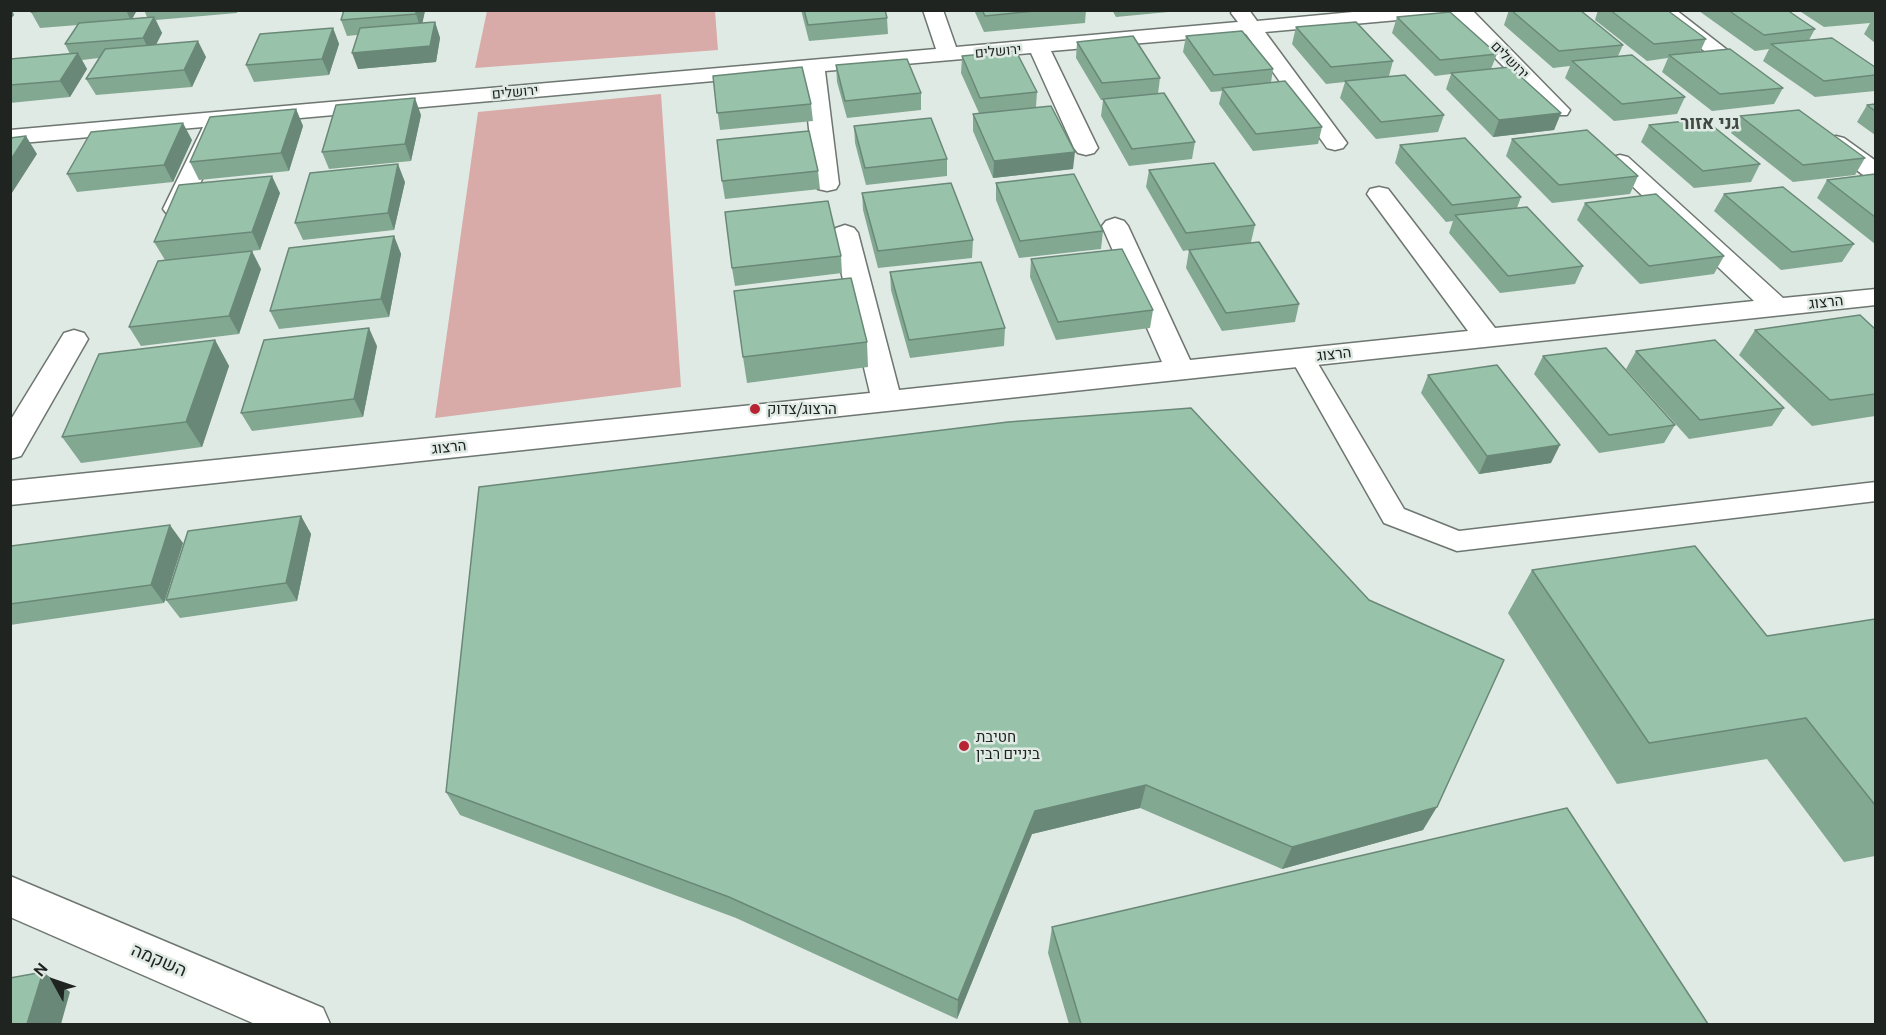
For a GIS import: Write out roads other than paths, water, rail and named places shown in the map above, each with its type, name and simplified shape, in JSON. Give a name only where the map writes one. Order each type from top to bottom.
[{"type":"street","points":[[933,10],[948,55]]},
{"type":"street","name":"ירושלים","points":[[10,137],[1039,47],[1244,19],[1448,10]]},
{"type":"street","name":"ירושלים","points":[[1460,10],[1559,110]]},
{"type":"street","points":[[1663,10],[1765,87]]},
{"type":"street","points":[[1244,19],[1335,143]]},
{"type":"street","name":"ירושלים","points":[[1039,47],[1086,148]]},
{"type":"street","points":[[813,65],[827,184]]},
{"type":"street","points":[[177,209],[217,119]]},
{"type":"street","points":[[1836,142],[1875,173]]},
{"type":"street","points":[[1620,162],[1776,307]]},
{"type":"street","points":[[1379,194],[1488,338]]},
{"type":"street","points":[[1115,226],[1180,370]]},
{"type":"street","points":[[844,233],[887,401]]},
{"type":"street","name":"הרצוג","points":[[10,493],[1875,297]]},
{"type":"street","points":[[10,448],[74,339]]},
{"type":"street","name":"השקמה","points":[[10,896],[307,1024]]},
{"type":"lane","points":[[1302,357],[1394,516],[1457,541],[1875,491]]},
{"type":"place","name":"הרצוג/צדוק","points":[[755,409]]},
{"type":"place","name":"חטיבת ביניים רבין","points":[[964,746]]},
{"type":"district","name":"גני אזור","points":[[1710,123]]}]
